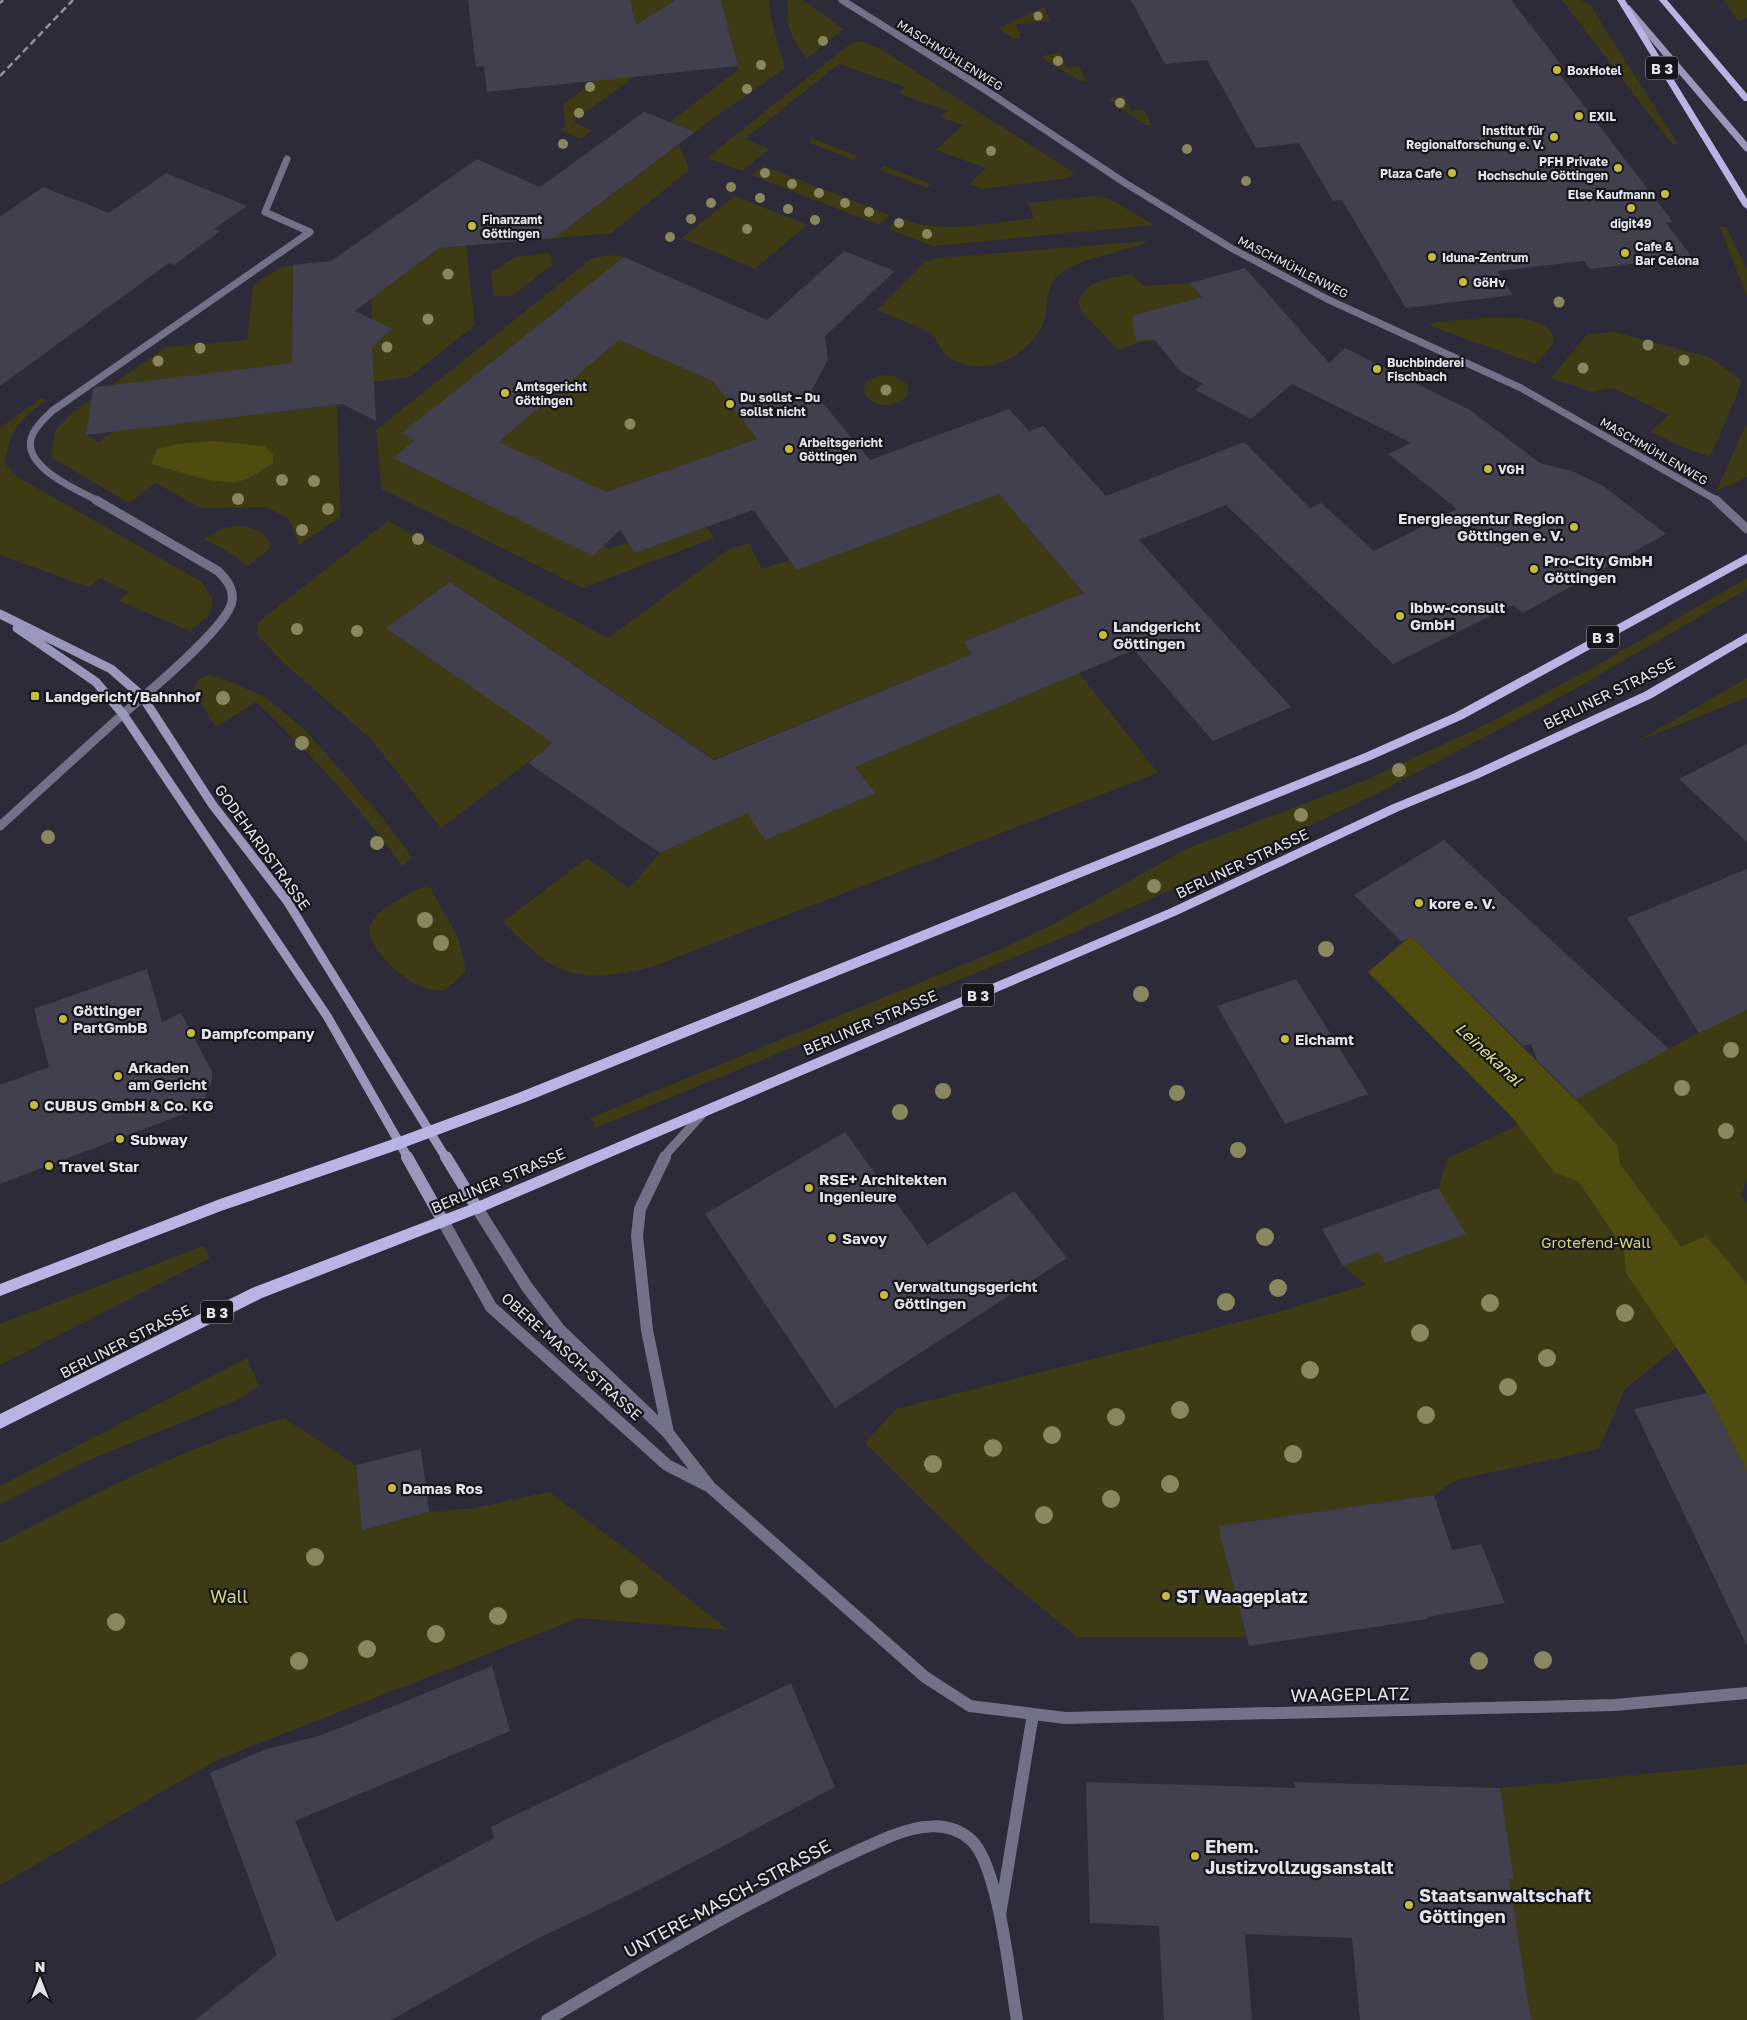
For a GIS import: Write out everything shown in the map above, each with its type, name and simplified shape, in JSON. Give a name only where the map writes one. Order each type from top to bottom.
[{"type":"main road","name":"B 3","points":[[1621,0],[1747,206]]},
{"type":"main road","points":[[1663,0],[1747,98]]},
{"type":"main road","name":"B 3","points":[[0,1290],[220,1205],[431,1132],[762,1002],[1369,756],[1459,716],[1747,558]]},
{"type":"main road","name":"BERLINER STRASSE","points":[[0,1422],[257,1293],[478,1208],[708,1108],[1173,912],[1395,808],[1475,775],[1648,695],[1747,637]]},
{"type":"street","name":"MASCHMÜHLENWEG","points":[[842,0],[984,89],[1126,183],[1231,248],[1327,299],[1521,388],[1718,501],[1747,529]]},
{"type":"street","points":[[1627,8],[1747,148]]},
{"type":"street","points":[[0,826],[195,648],[232,607],[232,592],[229,582],[218,571],[41,468],[32,456],[29,446],[31,434],[52,411],[310,232],[265,212],[287,159]]},
{"type":"street","name":"GODEHARDSTRASSE","points":[[0,615],[111,669],[142,696],[212,804],[287,900],[478,1208]]},
{"type":"street","name":"GODEHARDSTRASSE","points":[[0,615],[96,682],[123,714],[327,1016],[443,1221]]},
{"type":"street","name":"OBERE-MASCH-STRASSE","points":[[668,1432],[647,1330],[637,1236],[640,1209],[668,1152],[708,1108]]},
{"type":"street","name":"OBERE-MASCH-STRASSE","points":[[478,1208],[527,1287],[559,1329],[668,1432],[710,1487],[925,1678],[970,1706]]},
{"type":"street","name":"OBERE-MASCH-STRASSE","points":[[443,1221],[491,1307],[667,1465],[710,1487]]},
{"type":"street","name":"WAAGEPLATZ","points":[[970,1706],[1065,1718],[1616,1704],[1747,1693]]},
{"type":"street","points":[[1017,2020],[999,1920],[1033,1714]]},
{"type":"street","name":"UNTERE-MASCH-STRASSE","points":[[547,2020],[651,1958],[812,1871],[903,1831],[932,1826],[957,1829],[977,1845],[986,1866],[999,1920]]},
{"type":"green space","points":[[630,0],[675,0],[660,9],[648,67],[572,122],[592,130],[581,139],[561,130],[566,127],[563,104],[591,84],[586,56],[641,50]]},
{"type":"green space","points":[[721,0],[769,0],[771,19],[785,68],[694,132],[670,122],[739,69]]},
{"type":"green space","points":[[788,0],[803,0],[843,29],[807,58],[793,38],[788,25]]},
{"type":"green space","points":[[1562,0],[1581,0],[1590,5],[1678,144],[1672,144]]},
{"type":"green space","points":[[1724,0],[1747,0],[1747,18],[1738,21]]},
{"type":"green space","points":[[1044,7],[1050,21],[1016,24],[1021,38],[1013,39],[999,28]]},
{"type":"green space","points":[[861,41],[882,50],[1074,173],[1069,178],[983,189],[969,184],[986,168],[936,150],[963,125],[941,117],[947,111],[898,93],[905,87],[839,64],[745,139],[769,149],[742,171],[707,158],[851,43]]},
{"type":"green space","points":[[1060,52],[1066,67],[1079,66],[1086,81],[1081,81],[1045,60],[1043,56]]},
{"type":"green space","points":[[1124,96],[1131,111],[1144,110],[1151,125],[1146,125],[1109,101],[1113,97]]},
{"type":"green space","points":[[811,138],[858,156],[853,160],[810,143]]},
{"type":"green space","points":[[679,144],[689,170],[611,233],[546,239],[573,217],[583,217]]},
{"type":"green space","points":[[763,166],[890,215],[879,225],[752,175]]},
{"type":"green space","points":[[884,166],[931,184],[927,188],[880,170]]},
{"type":"green space","points":[[735,196],[807,225],[755,269],[682,238]]},
{"type":"green space","points":[[1093,196],[1110,199],[1154,225],[933,246],[888,229],[899,218],[915,223],[949,227],[983,225],[1034,218],[1028,203]]},
{"type":"green space","points":[[1720,227],[1726,227],[1747,270],[1747,297]]},
{"type":"green space","points":[[1147,241],[1137,246],[1082,262],[1059,275],[1050,286],[1046,314],[1041,328],[1024,348],[1002,362],[977,366],[951,359],[944,353],[930,333],[877,310],[925,262],[939,258]]},
{"type":"green space","points":[[466,246],[475,325],[411,376],[374,382],[371,338],[391,329],[383,325],[372,326],[371,299],[439,248]]},
{"type":"green space","points":[[550,253],[553,264],[512,296],[494,296],[491,273],[515,257]]},
{"type":"green space","points":[[614,254],[644,266],[590,298],[578,293],[403,433],[609,549],[628,543],[635,553],[706,527],[714,538],[583,588],[382,489],[376,430],[591,259]]},
{"type":"green space","points":[[293,265],[292,363],[124,384],[90,410],[86,435],[99,442],[114,431],[337,405],[340,517],[299,545],[289,519],[266,507],[201,508],[156,483],[129,503],[51,457],[55,431],[72,413],[166,347],[247,340],[253,286],[281,267]]},
{"type":"green space","points":[[1131,274],[1143,286],[1190,283],[1202,297],[1135,316],[1155,341],[1144,341],[1118,350],[1082,312],[1078,302],[1082,294],[1093,284]]},
{"type":"green space","points":[[1484,318],[1515,318],[1537,322],[1546,327],[1552,334],[1554,343],[1536,364],[1431,326],[1431,323]]},
{"type":"green space","points":[[1614,332],[1709,357],[1741,380],[1737,395],[1710,456],[1690,450],[1650,432],[1669,415],[1613,388],[1593,392],[1551,378],[1587,334]]},
{"type":"green space","points":[[619,340],[713,381],[757,439],[606,492],[499,442]]},
{"type":"green space","points":[[885,375],[894,376],[907,384],[908,395],[897,403],[886,405],[876,403],[869,398],[865,392],[865,385],[871,379]]},
{"type":"green space","points":[[41,398],[46,400],[23,420],[13,434],[9,442],[5,463],[16,476],[202,582],[212,598],[210,614],[190,631],[119,601],[129,592],[100,578],[89,587],[0,555],[0,428]]},
{"type":"green space","points":[[1747,423],[1747,477],[1716,491]]},
{"type":"green space","points":[[999,494],[1084,593],[963,642],[972,654],[714,759],[450,582],[387,628],[553,743],[441,828],[370,738],[285,664],[257,634],[258,622],[388,521],[608,638],[728,550],[748,543],[762,569],[790,560],[797,570]]},
{"type":"green space","points":[[238,526],[257,530],[271,543],[269,549],[248,566],[227,551],[204,539],[223,528]]},
{"type":"green space","points":[[1747,578],[1747,589],[1566,694],[1378,793],[1203,876],[1059,939],[595,1128],[590,1118],[999,950],[1052,925],[1186,849],[1366,780],[1485,725],[1601,663]]},
{"type":"green space","points":[[1079,673],[1158,773],[651,967],[609,975],[568,972],[555,967],[543,959],[503,922],[587,858],[629,888],[660,853],[748,813],[766,839],[874,793],[855,767]]},
{"type":"green space","points":[[210,674],[264,696],[305,730],[381,816],[412,857],[402,866],[333,781],[256,702],[216,727],[193,690],[198,680]]},
{"type":"green space","points":[[1747,678],[1747,697],[1636,742]]},
{"type":"green space","points":[[429,885],[459,940],[466,972],[444,991],[427,989],[417,985],[398,972],[380,954],[373,944],[370,934],[370,926],[379,913],[405,896]]},
{"type":"green space","name":"Grotefend-Wall","points":[[1747,1010],[1747,1178],[1741,1195],[1747,1204],[1747,1291],[1625,1389],[1599,1449],[1456,1480],[1434,1495],[1219,1526],[1246,1637],[1077,1637],[987,1563],[865,1443],[896,1409],[1271,1314],[1366,1285],[1343,1266],[1378,1252],[1385,1263],[1465,1234],[1438,1188],[1448,1158],[1575,1099],[1715,1024]]},
{"type":"green space","points":[[203,1246],[210,1258],[0,1365],[0,1324]]},
{"type":"green space","points":[[247,1358],[259,1386],[237,1400],[84,1462],[0,1504],[0,1486]]},
{"type":"green space","name":"Wall","points":[[284,1418],[356,1465],[362,1530],[429,1512],[475,1508],[549,1492],[639,1559],[728,1630],[579,1618],[219,1759],[0,1885],[0,1543],[139,1473],[210,1443]]},
{"type":"green space","points":[[1747,1764],[1747,2020],[1531,2020],[1509,1879],[1514,1879],[1500,1788]]},
{"type":"water","points":[[214,441],[264,446],[273,454],[273,463],[245,479],[235,482],[206,479],[151,464],[157,449],[178,444]]},
{"type":"water","name":"Leinekanal","points":[[1411,936],[1575,1099],[1617,1145],[1620,1164],[1681,1247],[1706,1236],[1747,1284],[1747,1472],[1707,1393],[1626,1273],[1624,1249],[1579,1182],[1554,1172],[1512,1117],[1368,972]]},
{"type":"building","points":[[468,0],[630,0],[636,25],[675,0],[721,0],[738,66],[487,92],[484,66],[476,67]]},
{"type":"building","name":"Iduna-Zentrum","points":[[1131,0],[1511,0],[1563,67],[1555,68],[1673,222],[1666,223],[1692,257],[1590,269],[1584,261],[1497,271],[1513,295],[1406,308],[1342,200],[1333,201],[1299,143],[1256,148],[1207,60],[1165,64]]},
{"type":"building","name":"Finanzamt Göttingen","points":[[644,112],[695,132],[554,238],[439,248],[355,311],[392,329],[372,347],[376,421],[342,404],[86,435],[93,389],[96,387],[292,363],[293,265],[331,261],[477,159],[540,187]]},
{"type":"building","points":[[166,173],[247,206],[214,229],[220,231],[174,265],[169,263],[0,386],[0,217],[43,187],[109,213]]},
{"type":"building","points":[[844,251],[895,271],[825,336],[828,359],[812,390],[870,460],[1009,409],[1029,431],[1043,426],[1106,496],[1244,442],[1310,508],[1321,503],[1374,551],[1457,509],[1388,454],[1411,443],[1292,384],[1251,419],[1195,390],[1203,384],[1180,371],[1154,339],[1136,341],[1132,316],[1202,297],[1190,283],[1245,268],[1329,363],[1345,348],[1470,410],[1540,463],[1574,472],[1602,485],[1666,534],[1523,613],[1513,605],[1393,664],[1226,505],[1139,540],[1291,707],[1213,741],[1134,650],[855,767],[875,793],[765,840],[748,813],[660,853],[528,763],[553,743],[386,628],[450,582],[714,760],[972,654],[963,642],[1084,593],[999,494],[797,570],[753,510],[635,553],[620,530],[593,556],[393,458],[415,440],[402,433],[624,257],[767,320]],"holes":[[[619,340],[713,381],[757,439],[606,492],[499,442]]]},
{"type":"building","points":[[1747,744],[1747,842],[1679,779]]},
{"type":"building","points":[[1444,840],[1669,1049],[1576,1099],[1537,1060],[1531,1044],[1523,1046],[1411,936],[1402,942],[1354,895]]},
{"type":"building","points":[[1747,869],[1747,1010],[1699,1033],[1627,918]]},
{"type":"building","name":"Arkaden am Gericht","points":[[147,969],[162,1022],[181,1013],[212,1072],[212,1080],[205,1098],[186,1113],[0,1184],[0,1085],[49,1067],[34,1009]]},
{"type":"building","name":"Eichamt","points":[[1296,979],[1368,1094],[1285,1124],[1217,1006]]},
{"type":"building","name":"Verwaltungsgericht Göttingen","points":[[845,1132],[927,1245],[1014,1191],[1067,1258],[835,1408],[705,1214]]},
{"type":"building","points":[[1438,1188],[1466,1234],[1385,1263],[1378,1252],[1343,1266],[1322,1229]]},
{"type":"building","points":[[1707,1393],[1747,1472],[1747,1646],[1634,1409]]},
{"type":"building","points":[[421,1449],[429,1512],[362,1530],[356,1465]]},
{"type":"building","points":[[1434,1495],[1452,1550],[1481,1544],[1505,1603],[1427,1617],[1428,1619],[1249,1646],[1218,1526]]},
{"type":"building","points":[[492,1666],[510,1731],[295,1821],[336,1922],[494,1838],[491,1827],[791,1683],[835,1787],[655,1882],[531,1942],[391,2020],[195,2020],[277,1955],[210,1773],[264,1750],[325,1734]]},
{"type":"building","points":[[1086,1782],[1295,1788],[1294,1782],[1500,1788],[1514,1879],[1509,1879],[1531,2020],[1360,2020],[1352,1938],[1245,1934],[1252,2020],[1164,2020],[1159,1926],[1090,1923]]},
{"type":"railway","points":[[0,3],[3,0]]},
{"type":"railway","points":[[0,76],[73,0]]},
{"type":"place","name":"BoxHotel","points":[[1557,70]]},
{"type":"place","name":"EXIL","points":[[1579,116]]},
{"type":"place","name":"Institut für Regionalforschung e. V.","points":[[1554,137]]},
{"type":"place","name":"PFH Private Hochschule Göttingen","points":[[1618,168]]},
{"type":"place","name":"Plaza Cafe","points":[[1452,173]]},
{"type":"place","name":"Else Kaufmann","points":[[1665,194]]},
{"type":"place","name":"digit49","points":[[1631,208]]},
{"type":"place","name":"Finanzamt Göttingen","points":[[472,226]]},
{"type":"place","name":"Cafe & Bar Celona","points":[[1625,253]]},
{"type":"place","name":"Iduna-Zentrum","points":[[1432,257]]},
{"type":"place","name":"GöHv","points":[[1463,282]]},
{"type":"place","name":"Buchbinderei Fischbach","points":[[1377,369]]},
{"type":"place","name":"Amtsgericht Göttingen","points":[[505,393]]},
{"type":"place","name":"Du sollst – Du sollst nicht","points":[[730,404]]},
{"type":"place","name":"Arbeitsgericht Göttingen","points":[[789,449]]},
{"type":"place","name":"VGH","points":[[1488,469]]},
{"type":"place","name":"Energieagentur Region Göttingen e. V.","points":[[1574,527]]},
{"type":"place","name":"Pro-City GmbH Göttingen","points":[[1534,569]]},
{"type":"place","name":"ibbw-consult GmbH","points":[[1400,616]]},
{"type":"place","name":"Landgericht Göttingen","points":[[1103,635]]},
{"type":"place","name":"Landgericht/Bahnhof","points":[[35,696]]},
{"type":"place","name":"kore e. V.","points":[[1419,903]]},
{"type":"place","name":"Göttinger PartGmbB","points":[[63,1019]]},
{"type":"place","name":"Dampfcompany","points":[[191,1033]]},
{"type":"place","name":"Eichamt","points":[[1285,1039]]},
{"type":"place","name":"Arkaden am Gericht","points":[[118,1076]]},
{"type":"place","name":"CUBUS GmbH & Co. KG","points":[[34,1105]]},
{"type":"place","name":"Subway","points":[[120,1139]]},
{"type":"place","name":"Travel Star","points":[[49,1166]]},
{"type":"place","name":"RSE+ Architekten Ingenieure","points":[[809,1188]]},
{"type":"place","name":"Savoy","points":[[832,1238]]},
{"type":"place","name":"Verwaltungsgericht Göttingen","points":[[884,1295]]},
{"type":"place","name":"Damas Ros","points":[[392,1488]]},
{"type":"place","name":"ST Waageplatz","points":[[1166,1596]]},
{"type":"place","name":"Ehem. Justizvollzugsanstalt","points":[[1195,1856]]},
{"type":"place","name":"Staatsanwaltschaft Göttingen","points":[[1409,1905]]}]
